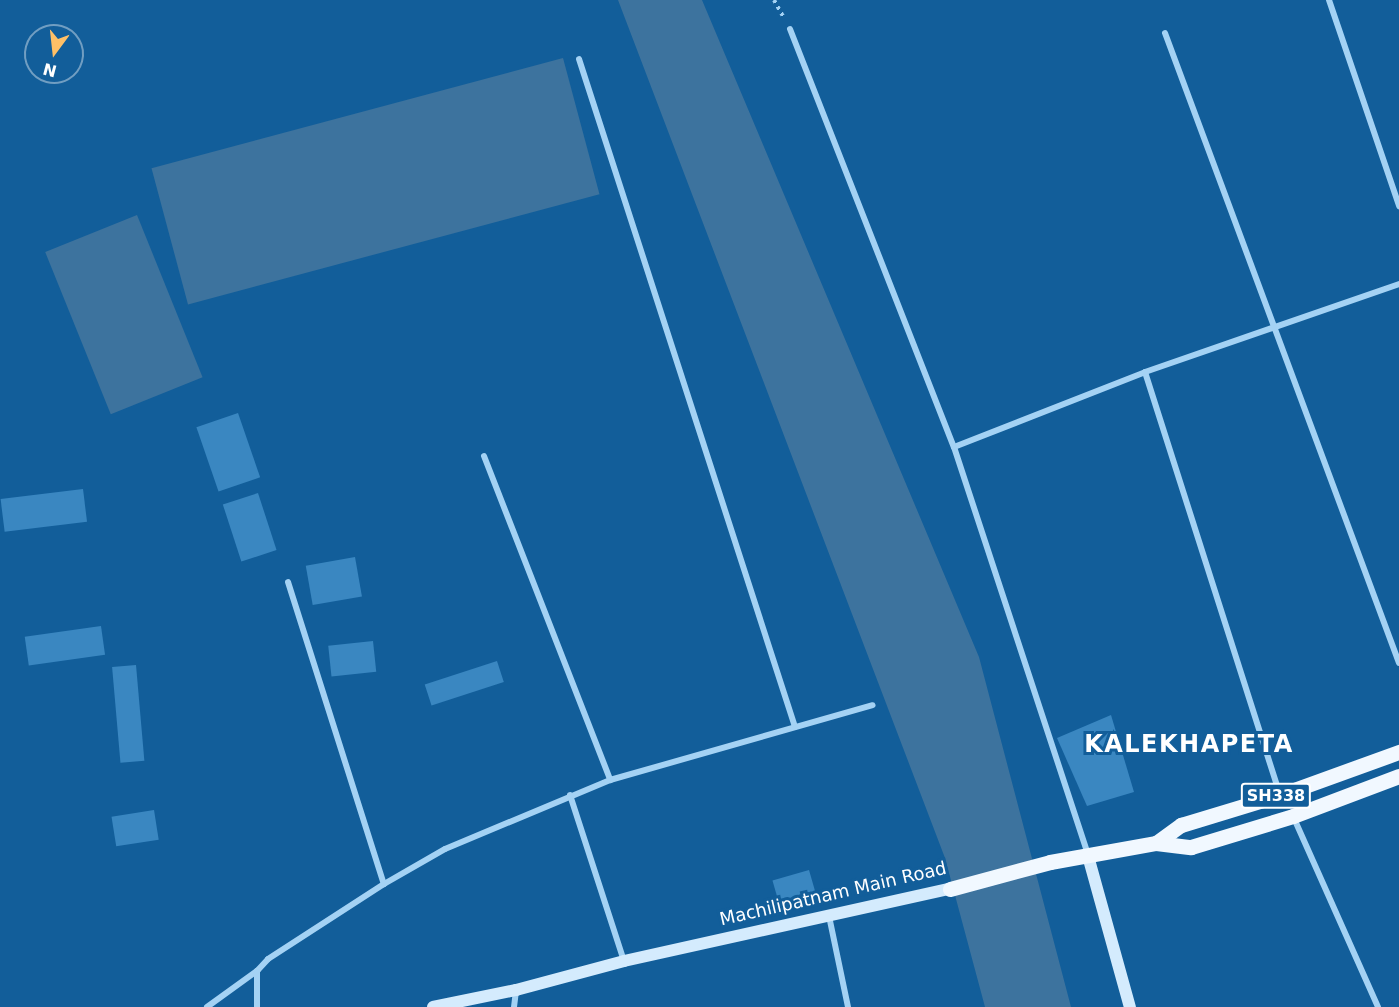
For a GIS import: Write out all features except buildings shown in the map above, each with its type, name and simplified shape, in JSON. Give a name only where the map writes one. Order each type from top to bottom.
[{"type":"main road","name":"SH338","points":[[1156,843],[1181,825],[1280,795],[1399,752]]},
{"type":"main road","name":"SH338","points":[[1088,856],[1156,843],[1191,847],[1293,816],[1399,776]]},
{"type":"main road","name":"Machilipatnam Main Road","points":[[950,889],[1050,862],[1088,856]]},
{"type":"street","points":[[1329,0],[1399,206]]},
{"type":"street","points":[[790,28],[954,447],[1088,856],[1130,1007]]},
{"type":"street","points":[[1165,33],[1399,663]]},
{"type":"street","points":[[579,59],[795,727]]},
{"type":"street","points":[[954,447],[1144,372],[1399,284]]},
{"type":"street","points":[[1144,372],[1280,795]]},
{"type":"street","points":[[484,456],[610,780]]},
{"type":"street","points":[[288,582],[384,884]]},
{"type":"street","points":[[207,1007],[257,971],[268,959],[384,884],[445,849],[610,780],[873,705]]},
{"type":"street","points":[[570,795],[624,961]]},
{"type":"street","points":[[1293,816],[1378,1007]]},
{"type":"street","name":"Machilipatnam Main Road","points":[[433,1007],[516,990],[624,961],[950,889]]},
{"type":"street","points":[[829,915],[848,1007]]},
{"type":"street","points":[[257,971],[257,1007]]},
{"type":"street","points":[[514,1007],[516,990]]},
{"type":"path","points":[[774,0],[790,28]]},
{"type":"water","points":[[618,0],[702,0],[979,657],[1071,1007],[985,1007],[945,858]]},
{"type":"water","points":[[563,58],[599,194],[188,304],[152,168]]},
{"type":"water","points":[[137,215],[203,377],[111,414],[45,252]]},
{"type":"district","name":"KALEKHAPETA","points":[[1189,745]]}]
